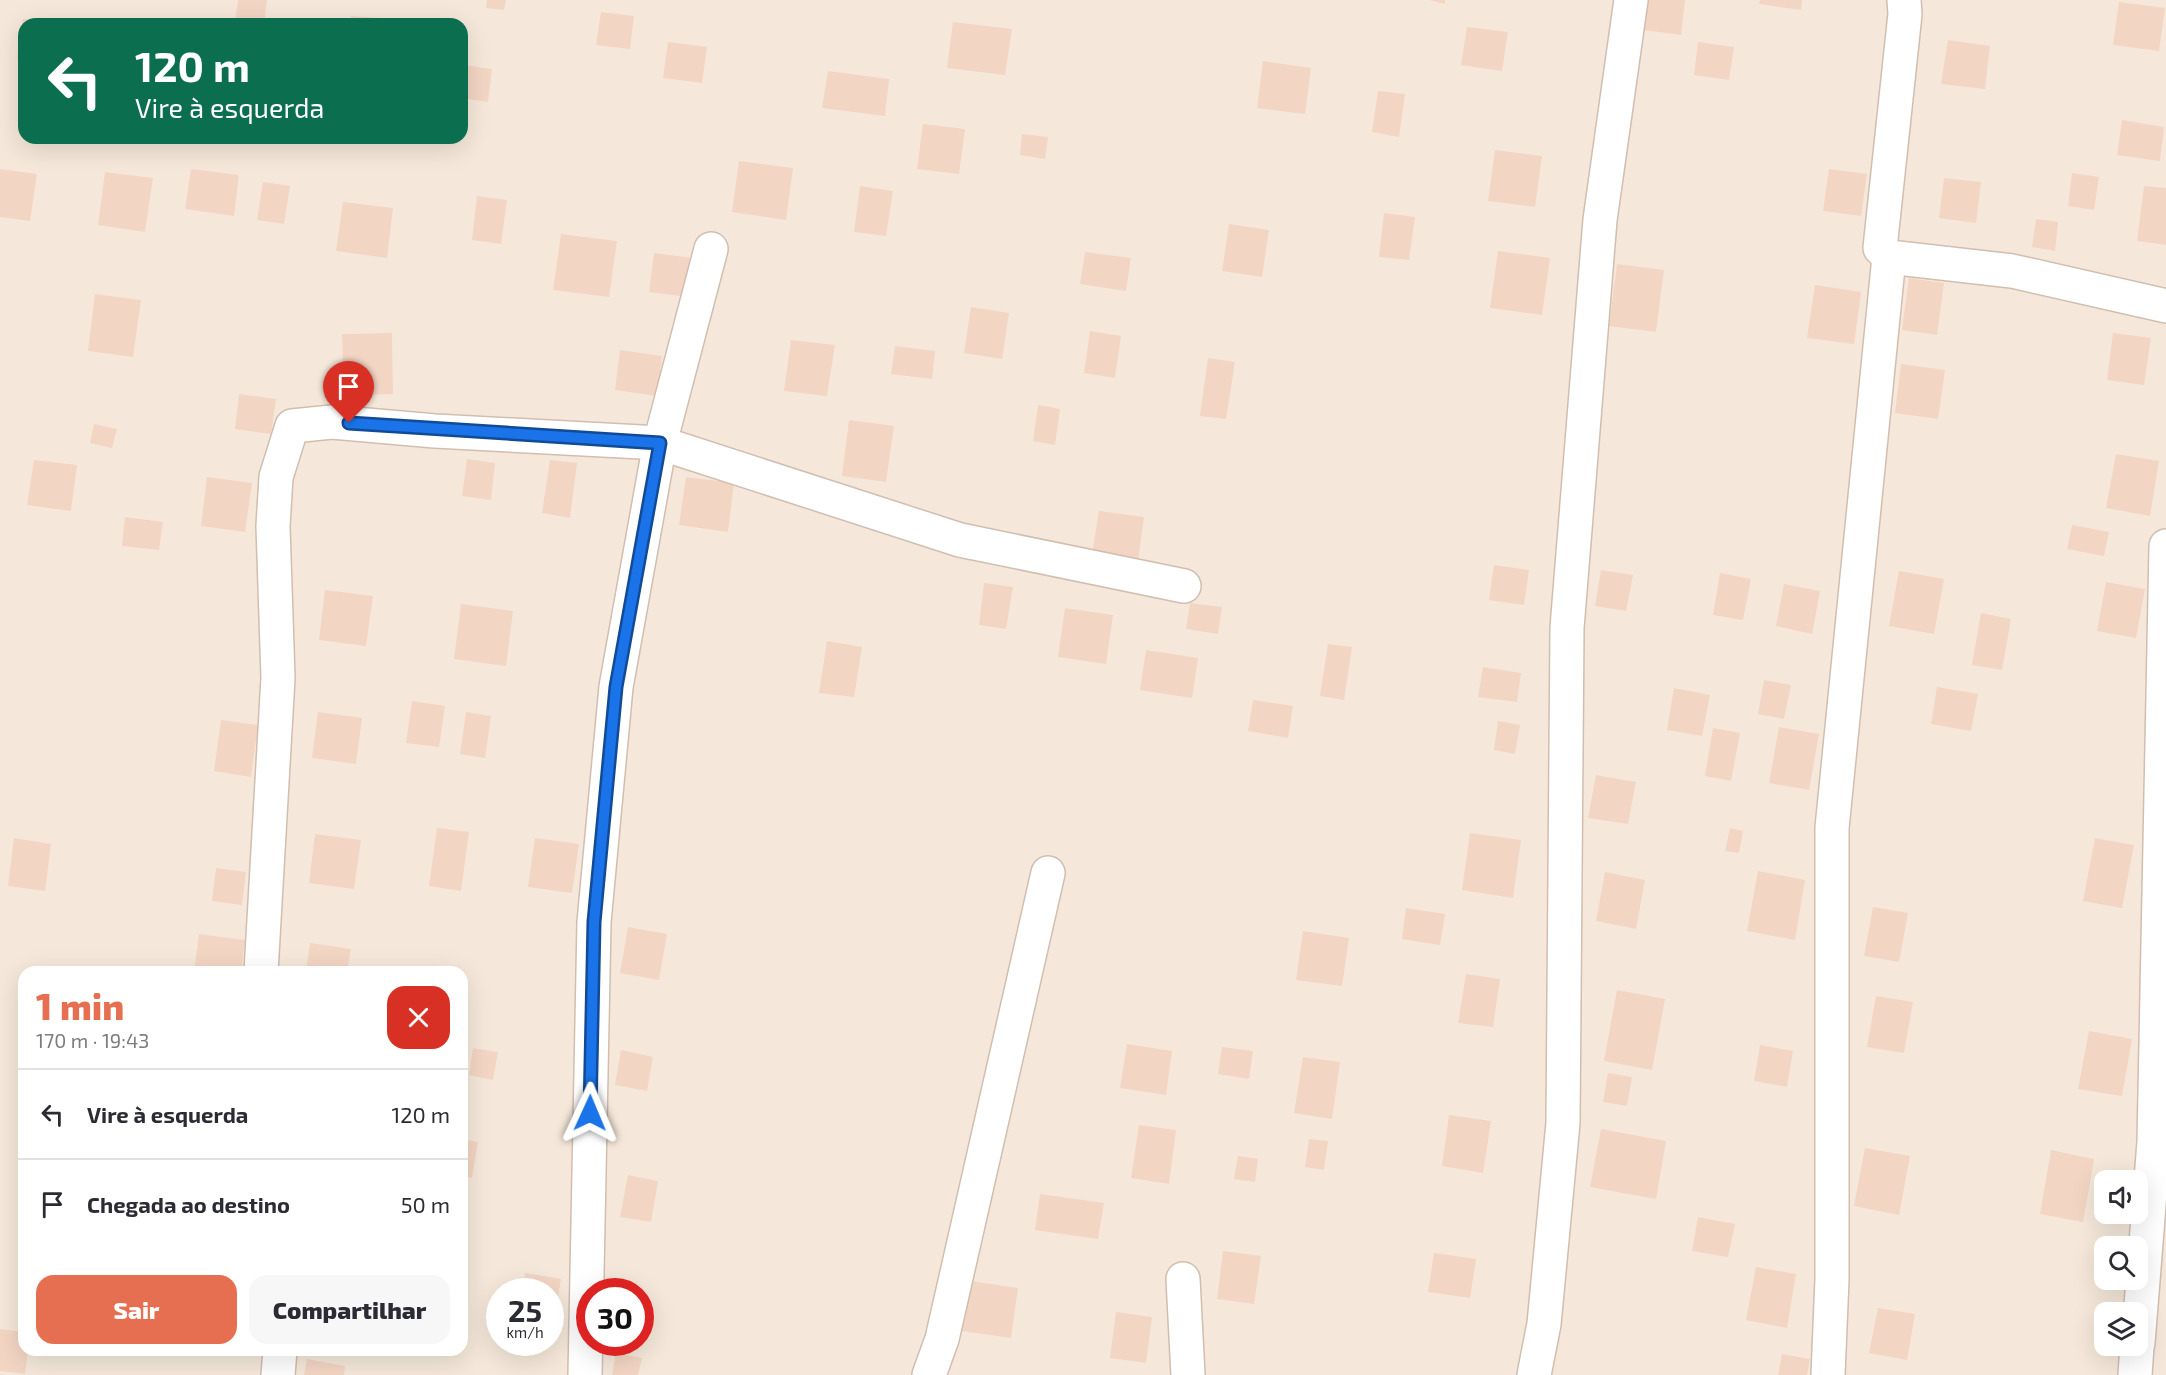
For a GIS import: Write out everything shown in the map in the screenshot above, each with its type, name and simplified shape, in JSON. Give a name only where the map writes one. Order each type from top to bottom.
[{"type":"street","points":[[1534,1375],[1544,1324],[1563,1123],[1567,628],[1600,220],[1631,0]]},
{"type":"street","points":[[1904,0],[1905,14],[1880,248],[1889,257],[2012,271],[2166,306]]},
{"type":"street","points":[[585,1375],[594,922],[616,687],[660,443],[711,249]]},
{"type":"street","points":[[1828,1375],[1832,1279],[1832,828],[1889,257]]},
{"type":"street","points":[[261,966],[278,678],[273,526],[276,477],[292,426],[332,422],[435,431],[660,443],[960,540],[1184,586]]},
{"type":"street","points":[[2141,1302],[2154,1142],[2166,546]]},
{"type":"street","points":[[928,1375],[942,1339],[1048,873]]},
{"type":"street","points":[[1183,1279],[1188,1375]]},
{"type":"street","points":[[278,1375],[280,1356]]},
{"type":"street","points":[[2135,1375],[2136,1356]]},
{"type":"shaded area","points":[[0,0],[2166,0],[2166,1375],[0,1375]]},
{"type":"building","points":[[238,0],[267,0],[265,18],[236,18]]},
{"type":"building","points":[[487,0],[506,0],[504,10],[486,8]]},
{"type":"building","points":[[1429,0],[1445,0],[1445,4]]},
{"type":"building","points":[[1648,0],[1685,0],[1681,35],[1644,30]]},
{"type":"building","points":[[1760,0],[1802,0],[1801,10],[1759,4]]},
{"type":"building","points":[[2119,2],[2165,8],[2159,51],[2113,45]]},
{"type":"building","points":[[601,12],[634,16],[630,49],[596,45]]},
{"type":"building","points":[[351,16],[381,18],[351,18]]},
{"type":"building","points":[[953,22],[1012,29],[1005,75],[947,68]]},
{"type":"building","points":[[1467,27],[1508,32],[1502,71],[1461,65]]},
{"type":"building","points":[[1948,40],[1990,46],[1985,89],[1941,84]]},
{"type":"building","points":[[668,42],[707,47],[702,83],[663,78]]},
{"type":"building","points":[[1698,42],[1734,47],[1729,80],[1694,75]]},
{"type":"building","points":[[1263,61],[1311,68],[1305,114],[1257,108]]},
{"type":"building","points":[[468,66],[492,69],[488,102],[468,99]]},
{"type":"building","points":[[828,71],[889,79],[885,116],[822,108]]},
{"type":"building","points":[[1378,91],[1405,94],[1399,137],[1372,132]]},
{"type":"building","points":[[2122,120],[2164,127],[2160,161],[2117,155]]},
{"type":"building","points":[[923,124],[965,129],[959,174],[917,169]]},
{"type":"building","points":[[1022,134],[1048,137],[1045,159],[1020,155]]},
{"type":"building","points":[[1495,150],[1542,156],[1535,207],[1488,201]]},
{"type":"building","points":[[739,161],[793,168],[786,220],[732,212]]},
{"type":"building","points":[[0,169],[37,174],[30,221],[0,217]]},
{"type":"building","points":[[191,169],[239,175],[234,216],[185,209]]},
{"type":"building","points":[[1829,169],[1867,174],[1861,216],[1823,211]]},
{"type":"building","points":[[105,172],[153,178],[145,232],[98,225]]},
{"type":"building","points":[[2072,173],[2099,177],[2094,210],[2068,206]]},
{"type":"building","points":[[1944,178],[1981,182],[1976,223],[1939,218]]},
{"type":"building","points":[[263,182],[290,186],[284,224],[257,220]]},
{"type":"building","points":[[860,186],[893,191],[886,236],[854,232]]},
{"type":"building","points":[[2144,186],[2166,188],[2166,245],[2137,241]]},
{"type":"building","points":[[477,196],[507,200],[501,244],[472,240]]},
{"type":"building","points":[[343,202],[393,208],[387,258],[336,251]]},
{"type":"building","points":[[1384,213],[1415,217],[1409,260],[1379,257]]},
{"type":"building","points":[[2036,219],[2058,222],[2055,251],[2032,247]]},
{"type":"building","points":[[1229,224],[1269,230],[1262,277],[1222,271]]},
{"type":"building","points":[[561,234],[617,241],[609,297],[553,290]]},
{"type":"building","points":[[1498,251],[1550,258],[1542,315],[1490,308]]},
{"type":"building","points":[[1085,252],[1131,258],[1126,291],[1080,284]]},
{"type":"building","points":[[654,253],[692,258],[687,297],[649,292]]},
{"type":"building","points":[[1617,264],[1664,270],[1656,332],[1609,326]]},
{"type":"building","points":[[1909,278],[1944,283],[1937,335],[1902,330]]},
{"type":"building","points":[[1815,285],[1861,292],[1854,344],[1807,338]]},
{"type":"building","points":[[95,294],[141,300],[133,357],[88,351]]},
{"type":"building","points":[[971,307],[1009,313],[1002,359],[964,353]]},
{"type":"building","points":[[1090,331],[1121,336],[1115,378],[1084,373]]},
{"type":"building","points":[[392,333],[393,394],[344,396],[342,334]]},
{"type":"building","points":[[2113,333],[2151,338],[2144,385],[2107,380]]},
{"type":"building","points":[[791,340],[835,345],[827,396],[784,391]]},
{"type":"building","points":[[895,346],[935,351],[932,379],[891,374]]},
{"type":"building","points":[[620,350],[662,356],[657,396],[615,390]]},
{"type":"building","points":[[1208,358],[1235,362],[1226,419],[1200,416]]},
{"type":"building","points":[[1901,364],[1945,370],[1938,419],[1895,413]]},
{"type":"building","points":[[239,394],[276,399],[271,434],[235,429]]},
{"type":"building","points":[[1038,405],[1060,409],[1055,445],[1033,441]]},
{"type":"building","points":[[849,420],[894,426],[886,482],[842,476]]},
{"type":"building","points":[[94,424],[117,429],[112,448],[90,443]]},
{"type":"building","points":[[2116,454],[2159,461],[2150,516],[2106,508]]},
{"type":"building","points":[[467,459],[495,463],[491,500],[462,496]]},
{"type":"building","points":[[34,460],[77,465],[71,511],[27,505]]},
{"type":"building","points":[[550,460],[577,463],[570,518],[542,513]]},
{"type":"building","points":[[207,477],[252,483],[245,532],[201,526]]},
{"type":"building","points":[[686,477],[734,483],[728,532],[679,525]]},
{"type":"building","points":[[1099,511],[1144,517],[1138,561],[1092,554]]},
{"type":"building","points":[[125,517],[163,522],[159,550],[122,546]]},
{"type":"building","points":[[2072,525],[2109,532],[2104,556],[2067,549]]},
{"type":"building","points":[[1494,565],[1529,570],[1524,605],[1489,600]]},
{"type":"building","points":[[1601,570],[1633,575],[1626,611],[1595,606]]},
{"type":"building","points":[[1899,571],[1944,579],[1934,634],[1889,626]]},
{"type":"building","points":[[1720,573],[1751,579],[1743,620],[1713,615]]},
{"type":"building","points":[[2106,582],[2145,589],[2136,638],[2097,631]]},
{"type":"building","points":[[984,583],[1013,587],[1006,629],[979,625]]},
{"type":"building","points":[[1784,584],[1820,591],[1812,634],[1776,626]]},
{"type":"building","points":[[325,590],[373,596],[366,646],[319,640]]},
{"type":"building","points":[[1190,603],[1222,607],[1218,634],[1186,629]]},
{"type":"building","points":[[461,604],[513,611],[506,666],[454,659]]},
{"type":"building","points":[[1065,608],[1113,615],[1106,664],[1058,657]]},
{"type":"building","points":[[1981,613],[2011,619],[2002,670],[1972,665]]},
{"type":"building","points":[[827,641],[862,647],[854,697],[819,693]]},
{"type":"building","points":[[1328,644],[1352,647],[1344,700],[1320,696]]},
{"type":"building","points":[[1146,650],[1198,658],[1192,698],[1140,690]]},
{"type":"building","points":[[1483,667],[1521,673],[1517,702],[1478,697]]},
{"type":"building","points":[[1764,680],[1791,685],[1784,719],[1758,714]]},
{"type":"building","points":[[1937,687],[1978,694],[1971,731],[1931,724]]},
{"type":"building","points":[[1674,688],[1710,695],[1702,736],[1667,730]]},
{"type":"building","points":[[1253,700],[1293,706],[1288,738],[1248,731]]},
{"type":"building","points":[[412,701],[445,706],[439,747],[406,743]]},
{"type":"building","points":[[318,712],[362,718],[356,764],[312,758]]},
{"type":"building","points":[[466,712],[491,716],[485,758],[460,754]]},
{"type":"building","points":[[221,720],[258,725],[251,777],[214,771]]},
{"type":"building","points":[[1498,721],[1520,725],[1515,754],[1494,750]]},
{"type":"building","points":[[1779,727],[1819,734],[1809,790],[1769,783]]},
{"type":"building","points":[[1713,728],[1740,733],[1731,781],[1705,776]]},
{"type":"building","points":[[1596,775],[1636,782],[1628,824],[1588,818]]},
{"type":"building","points":[[437,828],[469,832],[461,891],[429,886]]},
{"type":"building","points":[[1730,828],[1743,831],[1739,853],[1725,851]]},
{"type":"building","points":[[1470,833],[1521,840],[1513,898],[1462,890]]},
{"type":"building","points":[[315,834],[361,840],[354,889],[309,883]]},
{"type":"building","points":[[14,838],[51,844],[45,891],[8,886]]},
{"type":"building","points":[[535,838],[579,844],[572,893],[528,887]]},
{"type":"building","points":[[2095,838],[2134,845],[2122,908],[2083,901]]},
{"type":"building","points":[[216,868],[246,872],[242,905],[212,901]]},
{"type":"building","points":[[1758,871],[1805,880],[1795,940],[1747,931]]},
{"type":"building","points":[[1605,872],[1645,880],[1636,929],[1596,921]]},
{"type":"building","points":[[1873,907],[1908,913],[1899,962],[1864,956]]},
{"type":"building","points":[[1406,908],[1445,914],[1440,945],[1402,939]]},
{"type":"building","points":[[628,927],[667,934],[659,980],[620,973]]},
{"type":"building","points":[[1303,931],[1349,938],[1342,986],[1296,980]]},
{"type":"building","points":[[199,934],[245,940],[242,966],[195,966]]},
{"type":"building","points":[[310,943],[351,949],[348,966],[307,966]]},
{"type":"building","points":[[1466,974],[1500,979],[1493,1027],[1458,1023]]},
{"type":"building","points":[[1617,990],[1665,999],[1652,1070],[1604,1061]]},
{"type":"building","points":[[1876,996],[1913,1002],[1904,1053],[1867,1047]]},
{"type":"building","points":[[2089,1031],[2132,1039],[2122,1096],[2078,1089]]},
{"type":"building","points":[[1127,1044],[1172,1051],[1166,1095],[1120,1088]]},
{"type":"building","points":[[1760,1045],[1793,1051],[1787,1087],[1754,1081]]},
{"type":"building","points":[[1222,1047],[1253,1051],[1249,1079],[1218,1074]]},
{"type":"building","points":[[473,1048],[498,1052],[493,1080],[469,1075]]},
{"type":"building","points":[[621,1050],[653,1057],[647,1091],[615,1085]]},
{"type":"building","points":[[1303,1057],[1340,1062],[1332,1119],[1294,1113]]},
{"type":"building","points":[[1608,1073],[1632,1077],[1627,1106],[1603,1102]]},
{"type":"building","points":[[1449,1115],[1491,1121],[1483,1173],[1442,1166]]},
{"type":"building","points":[[1139,1125],[1176,1130],[1169,1184],[1131,1178]]},
{"type":"building","points":[[1601,1129],[1666,1141],[1656,1199],[1590,1187]]},
{"type":"building","points":[[1309,1139],[1328,1141],[1324,1170],[1305,1167]]},
{"type":"building","points":[[468,1140],[478,1142],[472,1178],[468,1177]]},
{"type":"building","points":[[1865,1148],[1910,1156],[1899,1215],[1854,1206]]},
{"type":"building","points":[[2051,1150],[2094,1159],[2083,1222],[2040,1214]]},
{"type":"building","points":[[1238,1156],[1258,1159],[1255,1182],[1234,1179]]},
{"type":"building","points":[[628,1175],[658,1181],[651,1222],[620,1217]]},
{"type":"building","points":[[1040,1194],[1104,1203],[1098,1239],[1035,1230]]},
{"type":"building","points":[[1698,1217],[1735,1224],[1728,1257],[1692,1251]]},
{"type":"building","points":[[1223,1251],[1261,1256],[1254,1304],[1217,1299]]},
{"type":"building","points":[[1434,1253],[1476,1259],[1470,1298],[1428,1292]]},
{"type":"building","points":[[1756,1267],[1796,1274],[1787,1328],[1746,1320]]},
{"type":"building","points":[[525,1273],[555,1278],[524,1278]]},
{"type":"building","points":[[970,1281],[1018,1288],[1011,1338],[962,1331]]},
{"type":"building","points":[[1878,1308],[1915,1314],[1907,1360],[1869,1353]]},
{"type":"building","points":[[1116,1312],[1152,1317],[1146,1363],[1110,1358]]},
{"type":"building","points":[[0,1329],[18,1331],[18,1356],[27,1356],[25,1374],[0,1371]]},
{"type":"building","points":[[1782,1354],[1810,1359],[1807,1375],[1778,1375]]},
{"type":"building","points":[[615,1356],[642,1358],[638,1375],[612,1375]]},
{"type":"building","points":[[307,1359],[345,1366],[344,1375],[304,1375]]},
{"type":"route","points":[[349,423],[435,431],[660,443],[616,687],[594,922],[590,1113]]}]
